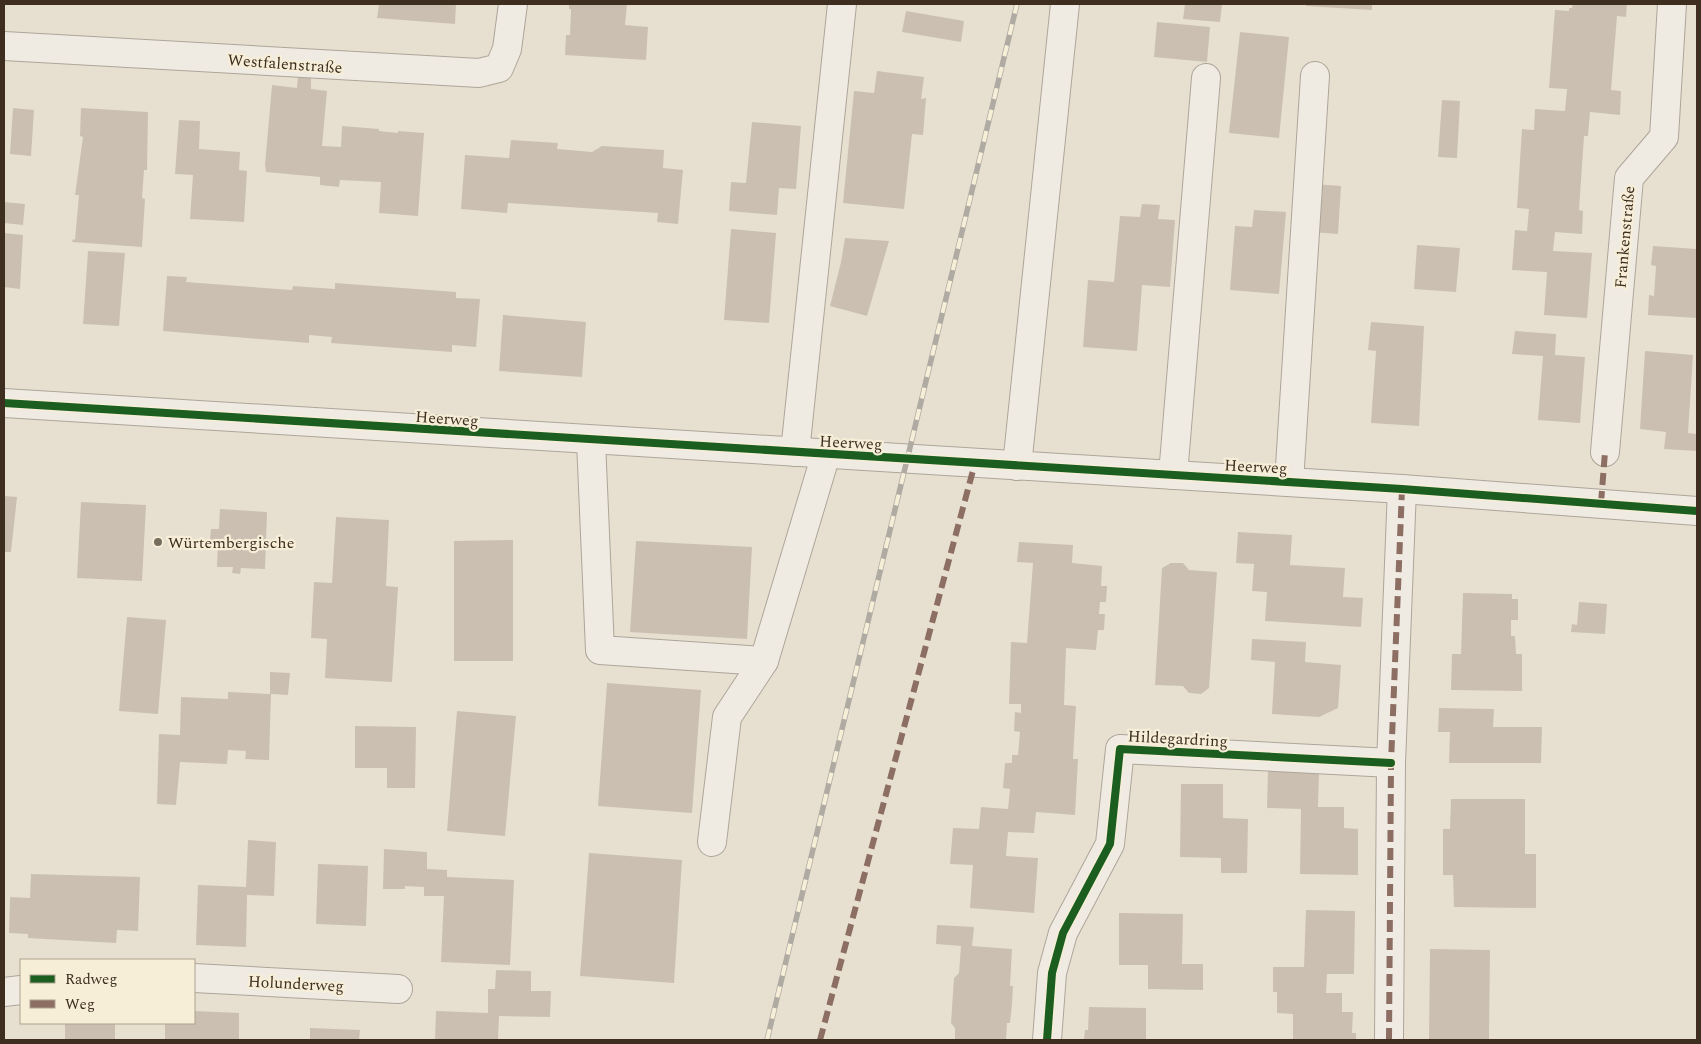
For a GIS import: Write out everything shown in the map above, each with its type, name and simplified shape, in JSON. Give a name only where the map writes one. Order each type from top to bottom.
[{"type":"street","name":"Westfalenstraße","points":[[4,46],[479,73],[499,68],[507,49],[513,4]]},
{"type":"street","points":[[795,452],[842,4]]},
{"type":"street","points":[[1017,466],[1064,4]]},
{"type":"street","name":"Frankenstraße","points":[[1605,452],[1629,178],[1664,137],[1672,4]]},
{"type":"street","points":[[1289,482],[1315,76]]},
{"type":"street","points":[[1172,475],[1206,78]]},
{"type":"street","name":"Heerweg","points":[[4,403],[1402,489],[1697,511]]},
{"type":"street","points":[[591,440],[600,650],[764,661]]},
{"type":"street","points":[[712,842],[727,717],[764,661],[826,454]]},
{"type":"street","points":[[1389,1040],[1391,763],[1402,489]]},
{"type":"street","name":"Hildegardring","points":[[1047,1040],[1052,974],[1063,933],[1110,844],[1120,749],[1391,763]]},
{"type":"street","name":"Holunderweg","points":[[195,978],[398,989]]},
{"type":"street","points":[[4,992],[20,990]]},
{"type":"building","points":[[379,4],[456,4],[455,24],[377,18]]},
{"type":"building","points":[[569,4],[627,4],[625,25],[648,27],[646,60],[565,55],[566,35],[570,35],[571,9],[569,9]]},
{"type":"building","points":[[1185,4],[1222,4],[1220,22],[1183,19]]},
{"type":"building","points":[[1306,4],[1372,4],[1372,10],[1306,6]]},
{"type":"building","points":[[1573,4],[1627,4],[1626,17],[1617,16],[1611,90],[1621,91],[1620,115],[1590,112],[1588,136],[1584,136],[1579,210],[1583,211],[1582,234],[1555,232],[1553,251],[1592,253],[1587,318],[1544,315],[1547,272],[1512,270],[1515,230],[1527,231],[1529,209],[1517,208],[1522,129],[1534,130],[1535,109],[1565,111],[1567,89],[1549,88],[1555,10],[1569,11]]},
{"type":"building","points":[[906,11],[964,21],[961,42],[902,32]]},
{"type":"building","points":[[1157,22],[1210,27],[1207,62],[1154,57]]},
{"type":"building","points":[[1240,32],[1289,37],[1279,138],[1229,133]]},
{"type":"building","points":[[877,71],[924,77],[921,99],[926,98],[923,135],[912,134],[904,209],[843,203],[854,91],[874,93]]},
{"type":"building","points":[[298,77],[311,78],[311,89],[327,91],[322,146],[341,147],[342,126],[379,129],[379,131],[398,133],[398,131],[424,133],[418,216],[379,213],[381,182],[340,180],[339,187],[320,185],[320,177],[266,172],[272,85],[297,88]]},
{"type":"building","points":[[1442,100],[1460,101],[1457,158],[1438,157]]},
{"type":"building","points":[[13,108],[34,110],[31,156],[10,154]]},
{"type":"building","points":[[81,108],[148,112],[147,170],[144,170],[142,198],[145,199],[142,247],[72,242],[73,239],[75,240],[79,195],[75,195],[83,137],[80,136]]},
{"type":"building","points":[[179,120],[200,121],[199,149],[240,152],[239,170],[247,171],[244,222],[190,219],[193,175],[175,174]]},
{"type":"building","points":[[752,122],[801,126],[796,189],[779,188],[777,215],[729,211],[731,182],[746,183]]},
{"type":"building","points":[[511,140],[558,143],[557,149],[592,152],[602,146],[664,150],[663,168],[683,170],[678,224],[657,222],[658,213],[508,203],[507,213],[461,209],[465,155],[509,158]]},
{"type":"building","points":[[1314,184],[1341,186],[1338,234],[1311,232]]},
{"type":"building","points":[[4,202],[25,204],[23,225],[4,223]]},
{"type":"building","points":[[1142,204],[1160,205],[1158,219],[1175,220],[1170,287],[1142,285],[1137,351],[1083,347],[1088,280],[1114,282],[1120,216],[1140,217]]},
{"type":"building","points":[[1254,210],[1286,212],[1279,294],[1230,290],[1235,226],[1252,227]]},
{"type":"building","points":[[731,229],[776,233],[769,323],[724,320]]},
{"type":"building","points":[[4,233],[23,235],[20,289],[4,287]]},
{"type":"building","points":[[845,238],[889,241],[867,316],[830,306]]},
{"type":"building","points":[[1417,245],[1460,248],[1456,292],[1414,289]]},
{"type":"building","points":[[1653,246],[1697,249],[1697,318],[1648,315],[1649,295],[1654,296],[1656,266],[1651,265]]},
{"type":"building","points":[[88,251],[125,253],[119,326],[83,324]]},
{"type":"building","points":[[167,276],[187,277],[186,282],[292,290],[293,286],[335,289],[335,283],[456,292],[456,298],[480,299],[476,347],[452,345],[452,352],[331,343],[332,337],[309,335],[309,343],[163,331]]},
{"type":"building","points":[[503,315],[586,322],[582,377],[499,371]]},
{"type":"building","points":[[1371,322],[1424,326],[1419,426],[1371,423],[1376,351],[1368,350]]},
{"type":"building","points":[[1515,331],[1556,334],[1555,355],[1585,357],[1580,423],[1538,420],[1543,356],[1512,354]]},
{"type":"building","points":[[1645,351],[1693,355],[1688,433],[1697,434],[1697,451],[1664,449],[1666,432],[1640,429]]},
{"type":"building","points":[[4,496],[17,497],[11,552],[4,552]]},
{"type":"building","points":[[81,502],[146,505],[142,581],[77,578]]},
{"type":"building","points":[[220,509],[267,512],[265,569],[241,568],[240,574],[232,573],[233,567],[217,567],[218,540],[210,540],[211,529],[219,529]]},
{"type":"building","points":[[336,517],[389,520],[386,586],[398,587],[392,682],[325,678],[327,639],[311,638],[314,582],[332,583]]},
{"type":"building","points":[[1238,532],[1292,535],[1290,565],[1345,568],[1343,597],[1363,598],[1361,627],[1265,621],[1267,592],[1252,591],[1254,564],[1236,563]]},
{"type":"building","points":[[513,540],[513,661],[454,661],[454,541]]},
{"type":"building","points":[[636,541],[752,547],[747,639],[630,632]]},
{"type":"building","points":[[1019,542],[1073,545],[1072,563],[1102,566],[1101,586],[1107,586],[1106,602],[1100,602],[1099,614],[1105,614],[1104,630],[1098,630],[1096,650],[1066,648],[1064,705],[1076,706],[1073,759],[1078,759],[1075,815],[1036,812],[1034,833],[1008,832],[1006,856],[1038,858],[1034,913],[970,908],[973,865],[950,864],[953,828],[979,829],[981,807],[1008,809],[1010,789],[1003,788],[1005,763],[1012,763],[1012,755],[1018,755],[1020,732],[1014,731],[1015,712],[1021,713],[1021,704],[1009,704],[1011,642],[1027,643],[1033,563],[1017,562]]},
{"type":"building","points":[[1171,563],[1183,563],[1189,570],[1217,572],[1209,688],[1201,694],[1189,693],[1183,686],[1155,685],[1162,568]]},
{"type":"building","points":[[1463,593],[1512,594],[1512,599],[1518,599],[1518,620],[1511,620],[1511,636],[1515,636],[1516,654],[1522,654],[1522,691],[1451,690],[1452,654],[1461,654]]},
{"type":"building","points":[[1579,602],[1607,604],[1605,634],[1571,632],[1572,624],[1577,625]]},
{"type":"building","points":[[127,617],[166,620],[158,714],[119,711]]},
{"type":"building","points":[[1252,639],[1306,642],[1305,662],[1341,665],[1338,708],[1319,717],[1272,714],[1275,662],[1251,660]]},
{"type":"building","points":[[270,672],[290,673],[288,695],[271,694],[269,760],[245,759],[246,751],[228,750],[227,764],[180,762],[176,805],[157,804],[159,734],[180,735],[181,697],[228,699],[228,692],[270,694]]},
{"type":"building","points":[[607,683],[701,690],[692,813],[598,806]]},
{"type":"building","points":[[1439,708],[1494,709],[1493,727],[1542,727],[1541,763],[1449,763],[1450,732],[1438,732]]},
{"type":"building","points":[[457,711],[516,716],[505,836],[447,831]]},
{"type":"building","points":[[355,726],[416,727],[415,788],[387,788],[387,768],[355,768]]},
{"type":"building","points":[[1268,770],[1319,773],[1318,807],[1344,807],[1344,828],[1358,829],[1358,875],[1300,874],[1301,809],[1267,808]]},
{"type":"building","points":[[1181,784],[1223,784],[1223,818],[1248,819],[1247,873],[1221,873],[1221,858],[1180,857]]},
{"type":"building","points":[[1451,799],[1525,799],[1525,854],[1536,854],[1536,908],[1454,907],[1453,875],[1443,875],[1443,829],[1450,829]]},
{"type":"building","points":[[248,840],[276,842],[274,896],[247,895],[246,947],[196,945],[198,885],[246,887]]},
{"type":"building","points":[[384,849],[427,852],[427,869],[447,870],[447,877],[514,880],[510,965],[441,962],[444,896],[424,896],[424,887],[405,886],[405,889],[383,889]]},
{"type":"building","points":[[589,853],[682,860],[674,983],[580,976]]},
{"type":"building","points":[[318,864],[368,866],[366,926],[316,924]]},
{"type":"building","points":[[31,874],[140,877],[138,931],[117,930],[116,943],[28,938],[28,934],[9,933],[10,897],[30,898]]},
{"type":"building","points":[[1306,910],[1355,911],[1354,974],[1327,974],[1326,993],[1342,993],[1342,1012],[1353,1012],[1352,1033],[1356,1033],[1356,1040],[1293,1040],[1293,1014],[1277,1013],[1277,992],[1273,992],[1273,967],[1304,967]]},
{"type":"building","points":[[1119,913],[1183,914],[1182,964],[1203,964],[1203,990],[1148,989],[1148,965],[1119,965]]},
{"type":"building","points":[[937,925],[974,927],[972,946],[1012,949],[1010,986],[1013,986],[1012,1004],[1010,1023],[1007,1023],[1006,1040],[955,1040],[955,1028],[951,1023],[954,978],[959,973],[961,946],[936,944]]},
{"type":"building","points":[[1430,949],[1490,950],[1489,1040],[1429,1040]]},
{"type":"building","points":[[496,970],[531,971],[531,991],[551,991],[550,1017],[499,1016],[498,1040],[435,1040],[436,1011],[488,1013],[488,989],[495,989]]},
{"type":"building","points":[[1089,1007],[1146,1008],[1146,1040],[1084,1040],[1085,1030],[1088,1030]]},
{"type":"building","points":[[195,1011],[239,1013],[239,1040],[165,1040],[165,1024],[195,1024]]},
{"type":"building","points":[[65,1024],[115,1024],[115,1040],[65,1040]]},
{"type":"building","points":[[310,1028],[360,1030],[359,1040],[310,1040]]},
{"type":"railway","points":[[767,1040],[1017,4]]},
{"type":"marked path","points":[[1601,503],[1605,452]]},
{"type":"marked path","points":[[820,1040],[975,463]]},
{"type":"marked path","points":[[1389,1040],[1391,763],[1402,489]]},
{"type":"cycle path","points":[[4,403],[1402,489],[1697,511]]},
{"type":"cycle path","points":[[1047,1040],[1052,973],[1063,933],[1110,844],[1120,749],[1391,763]]},
{"type":"place","name":"Würtembergische","points":[[158,542]]}]
